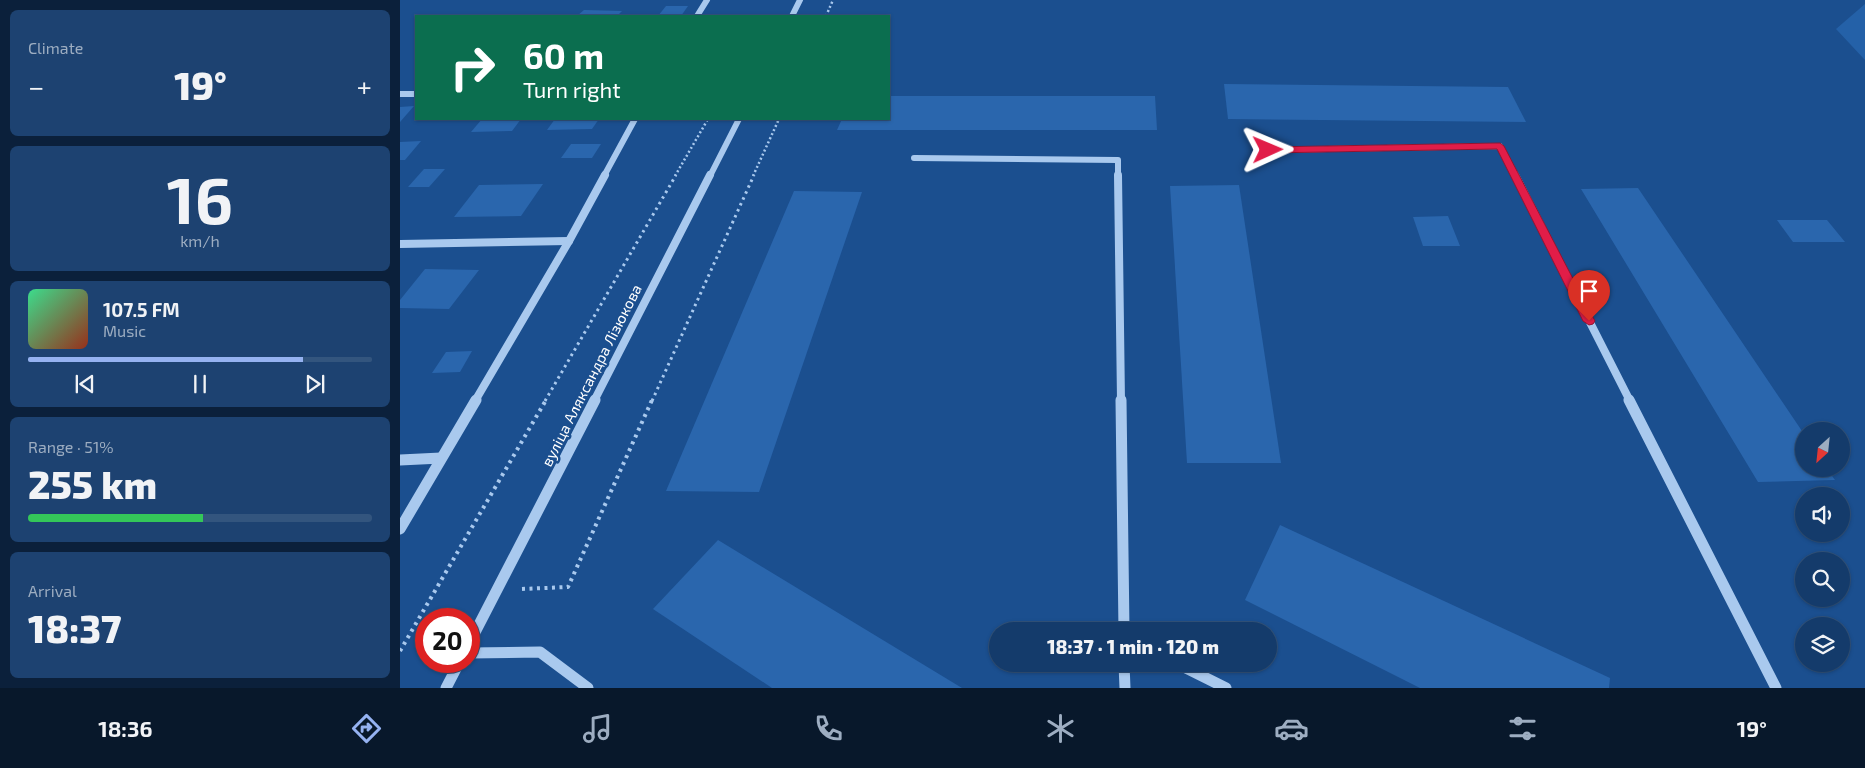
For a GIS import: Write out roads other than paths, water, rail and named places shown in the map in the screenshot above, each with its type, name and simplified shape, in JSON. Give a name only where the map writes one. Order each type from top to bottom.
[{"type":"street","points":[[699,0],[707,0]]},
{"type":"street","points":[[698,15],[707,0]]},
{"type":"street","points":[[792,15],[800,0]]},
{"type":"street","points":[[400,94],[415,94]]},
{"type":"street","points":[[400,530],[569,241],[634,120]]},
{"type":"street","name":"вуліца Аляксандра Лізюкова","points":[[480,623],[738,120]]},
{"type":"street","points":[[1268,150],[1500,146],[1776,688]]},
{"type":"street","points":[[400,244],[569,241]]},
{"type":"street","points":[[400,460],[441,458]]},
{"type":"street","points":[[480,653],[540,652],[588,688]]},
{"type":"street","points":[[1124,672],[1125,688]]},
{"type":"street","points":[[1194,672],[1226,688]]},
{"type":"street","points":[[446,688],[454,673]]},
{"type":"lane","points":[[914,158],[1118,160],[1124,622]]}]
